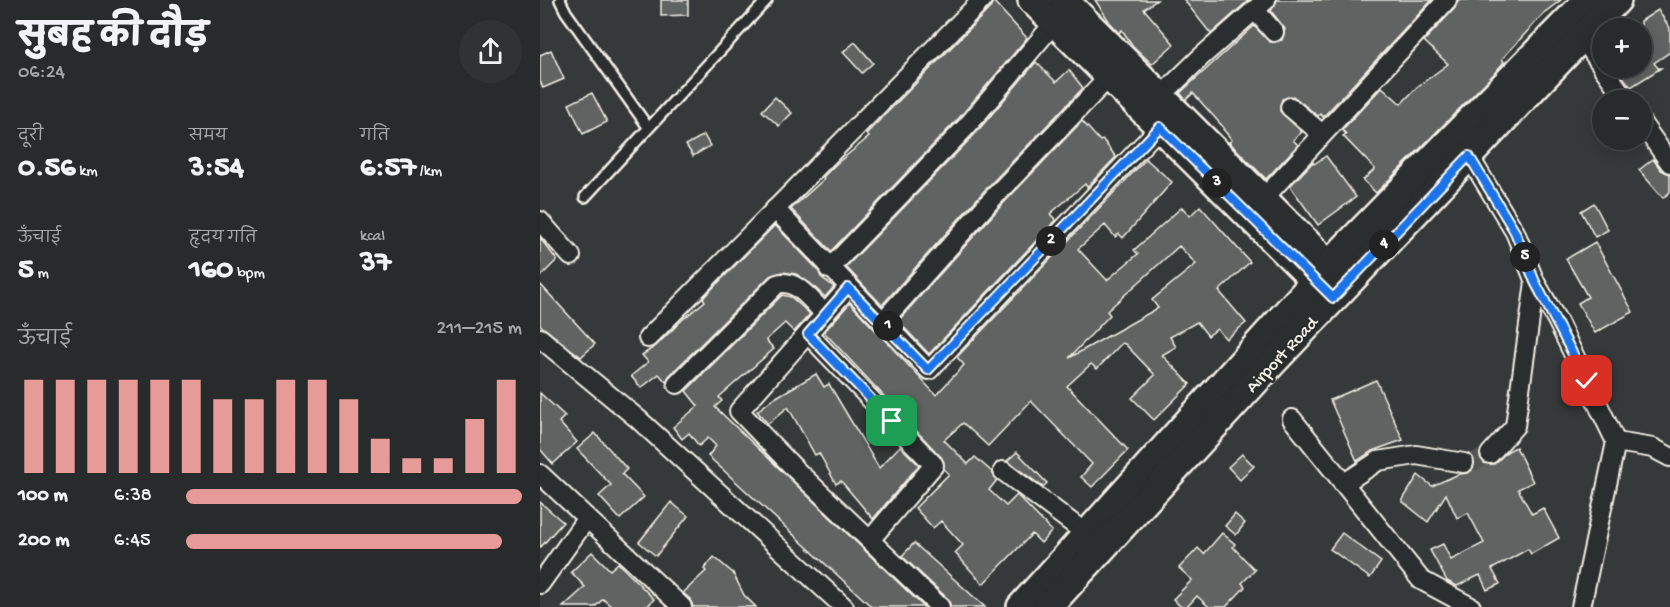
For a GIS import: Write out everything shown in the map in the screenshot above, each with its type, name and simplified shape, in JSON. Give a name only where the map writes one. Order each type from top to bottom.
[{"type":"main road","points":[[1032,0],[1059,11],[1161,96],[1263,199],[1331,282]]},
{"type":"main road","name":"Airport Road","points":[[1021,607],[1331,282],[1469,156],[1617,0]]},
{"type":"main road","name":"Airport Road","points":[[1048,607],[1331,282],[1584,1]]},
{"type":"main road","points":[[1059,11],[1110,76],[1160,127],[1331,282]]},
{"type":"street","points":[[648,338],[981,0]]},
{"type":"street","points":[[1263,199],[1447,0]]},
{"type":"street","points":[[1161,96],[1201,57],[1261,5],[1274,32]]},
{"type":"street","points":[[829,268],[967,126],[1059,11]]},
{"type":"street","points":[[1582,37],[1592,51]]},
{"type":"street","points":[[883,321],[992,199],[1110,76]]},
{"type":"street","points":[[1290,107],[1322,134]]},
{"type":"street","points":[[775,209],[928,370],[1160,127]]},
{"type":"street","points":[[1652,138],[1670,164]]},
{"type":"street","points":[[1469,156],[1515,232],[1535,282],[1557,320],[1616,442],[1581,607]]},
{"type":"street","points":[[540,221],[571,256]]},
{"type":"street","points":[[677,384],[777,284],[786,281],[795,284],[825,314]]},
{"type":"street","points":[[1490,454],[1515,426],[1535,282]]},
{"type":"street","points":[[848,288],[739,411],[940,607]]},
{"type":"street","points":[[808,334],[934,465],[870,540]]},
{"type":"street","points":[[540,338],[638,418],[844,607]]},
{"type":"street","points":[[1292,419],[1421,580],[1471,607]]},
{"type":"street","points":[[1616,442],[1653,448],[1670,457]]},
{"type":"street","points":[[1343,484],[1378,461],[1416,455],[1464,463]]},
{"type":"street","points":[[1003,471],[1088,535]]},
{"type":"street","points":[[540,474],[682,607]]},
{"type":"street","points":[[540,584],[587,518]]},
{"type":"lane","points":[[561,0],[566,12],[648,127]]},
{"type":"lane","points":[[585,197],[767,0]]},
{"type":"building","points":[[661,0],[688,0],[688,15],[661,16]]},
{"type":"building","points":[[1095,0],[1157,0],[1144,9],[1174,44],[1152,64],[1133,46],[1122,30],[1119,33],[1113,27]]},
{"type":"building","points":[[1184,0],[1249,0],[1211,34]]},
{"type":"building","points":[[1277,0],[1432,0],[1323,117],[1320,114],[1318,116],[1293,96],[1282,99],[1280,111],[1302,132],[1293,140],[1298,145],[1266,179],[1229,142],[1232,140],[1224,128],[1193,93],[1186,100],[1180,93],[1254,26],[1270,42],[1282,40],[1285,29],[1271,11]]},
{"type":"building","points":[[1458,0],[1561,0],[1545,12],[1502,59],[1504,62],[1492,76],[1376,193],[1363,180],[1375,169],[1343,136],[1346,134],[1342,130],[1382,87],[1401,104],[1417,87],[1448,64],[1424,41],[1455,8]]},
{"type":"building","points":[[993,1],[1027,38],[959,118],[831,251],[791,209],[824,179],[823,177],[836,164],[869,137],[866,134],[990,8]]},
{"type":"building","points":[[1658,10],[1670,28],[1670,52],[1654,63],[1661,68],[1652,74],[1652,18],[1646,18]]},
{"type":"building","points":[[855,42],[873,63],[862,73],[843,52]]},
{"type":"building","points":[[551,50],[564,79],[543,88],[540,81],[540,55]]},
{"type":"building","points":[[1036,62],[1056,82],[1069,70],[1083,88],[984,191],[882,305],[846,267],[975,134]]},
{"type":"building","points":[[1624,78],[1645,78],[1631,87]]},
{"type":"building","points":[[592,93],[607,122],[583,134],[569,104]]},
{"type":"building","points":[[775,97],[792,113],[779,126],[762,111]]},
{"type":"building","points":[[1082,121],[1100,141],[1103,140],[1116,157],[1087,187],[1085,184],[1050,214],[1056,220],[929,354],[898,321],[1000,207]]},
{"type":"building","points":[[704,135],[710,146],[693,156],[686,145]]},
{"type":"building","points":[[1326,156],[1356,197],[1318,225],[1290,186],[1313,162],[1314,164]]},
{"type":"building","points":[[1146,159],[1172,182],[1123,238],[1119,234],[1115,237],[1105,225],[1078,249],[1107,280],[1138,254],[1134,250],[1182,207],[1190,216],[1200,206],[1250,262],[1219,291],[1246,323],[1226,339],[1217,329],[1208,336],[1197,322],[1170,337],[1176,347],[1162,355],[1190,384],[1154,420],[1132,398],[1155,375],[1125,344],[1122,343],[1097,369],[1091,364],[1067,386],[1128,450],[1092,487],[1081,477],[1092,464],[1031,401],[988,446],[963,423],[944,440],[968,464],[975,457],[992,472],[997,480],[989,490],[1006,506],[1017,495],[1052,531],[1041,543],[1032,534],[983,584],[955,553],[963,545],[941,521],[933,528],[915,508],[949,474],[944,469],[942,458],[824,332],[850,303],[936,395],[964,365],[957,357]],"holes":[[[1179,246],[1196,264],[1152,300],[1158,308],[1069,358],[1110,315],[1107,311]]]},
{"type":"building","points":[[1653,159],[1661,170],[1670,174],[1670,192],[1663,198],[1639,170]]},
{"type":"building","points":[[1594,203],[1608,230],[1595,237],[1581,211]]},
{"type":"building","points":[[775,225],[818,270],[821,277],[834,287],[825,297],[796,274],[783,272],[770,276],[669,376],[666,382],[659,374],[641,388],[631,376],[648,362],[642,355],[656,346],[705,301],[703,298]]},
{"type":"building","points":[[540,238],[557,260],[540,277]]},
{"type":"building","points":[[1595,242],[1633,312],[1595,333],[1578,303],[1588,297],[1566,259]]},
{"type":"building","points":[[540,284],[595,344],[581,357],[540,325]]},
{"type":"building","points":[[782,295],[791,297],[810,314],[794,332],[785,323],[766,340],[774,349],[719,397],[722,401],[715,407],[924,607],[872,607],[708,456],[716,446],[708,438],[699,446],[689,433],[682,439],[673,427],[698,406],[686,391]]},
{"type":"building","points":[[816,374],[824,387],[829,384],[879,468],[900,446],[919,465],[873,519],[841,481],[836,484],[819,453],[815,455],[788,407],[768,424],[757,411]]},
{"type":"building","points":[[1376,380],[1403,440],[1372,451],[1357,461],[1330,400]]},
{"type":"building","points":[[540,393],[565,416],[559,422],[577,442],[553,464],[540,449]]},
{"type":"building","points":[[595,433],[627,469],[622,474],[644,497],[620,519],[599,496],[611,485],[577,449]]},
{"type":"building","points":[[1516,447],[1533,482],[1518,489],[1532,514],[1543,508],[1559,538],[1531,554],[1528,549],[1492,569],[1500,584],[1487,590],[1480,575],[1457,586],[1447,581],[1430,550],[1443,544],[1451,560],[1484,543],[1468,513],[1457,518],[1446,494],[1428,522],[1402,501],[1418,475],[1432,486],[1459,474],[1468,473],[1481,463],[1494,464]]},
{"type":"building","points":[[1017,452],[1047,483],[1043,487],[1007,461]]},
{"type":"building","points":[[1242,454],[1254,466],[1240,480],[1228,467]]},
{"type":"building","points":[[540,502],[563,522],[540,548]]},
{"type":"building","points":[[671,502],[688,516],[656,556],[639,542]]},
{"type":"building","points":[[1235,514],[1245,523],[1236,535],[1225,526]]},
{"type":"building","points":[[1222,533],[1235,544],[1233,547],[1255,570],[1242,583],[1245,587],[1226,607],[1209,607],[1197,596],[1187,607],[1181,607],[1173,599],[1192,580],[1179,568],[1198,548],[1204,554]]},
{"type":"building","points":[[1342,533],[1381,562],[1370,578],[1330,549]]},
{"type":"building","points":[[914,543],[985,607],[951,607],[948,599],[902,556]]},
{"type":"building","points":[[592,552],[610,570],[618,563],[654,599],[647,607],[612,607],[603,599],[595,607],[563,607],[585,587],[571,572]]},
{"type":"building","points":[[714,557],[733,573],[744,595],[756,607],[693,607],[690,599],[683,593],[706,571],[704,569]]},
{"type":"tunnel","points":[[1464,463],[1490,454]]},
{"type":"route","points":[[892,421],[808,334],[848,288],[883,321],[928,370],[1160,127],[1333,298],[1469,156],[1515,232],[1535,282],[1557,320],[1587,381]]}]
